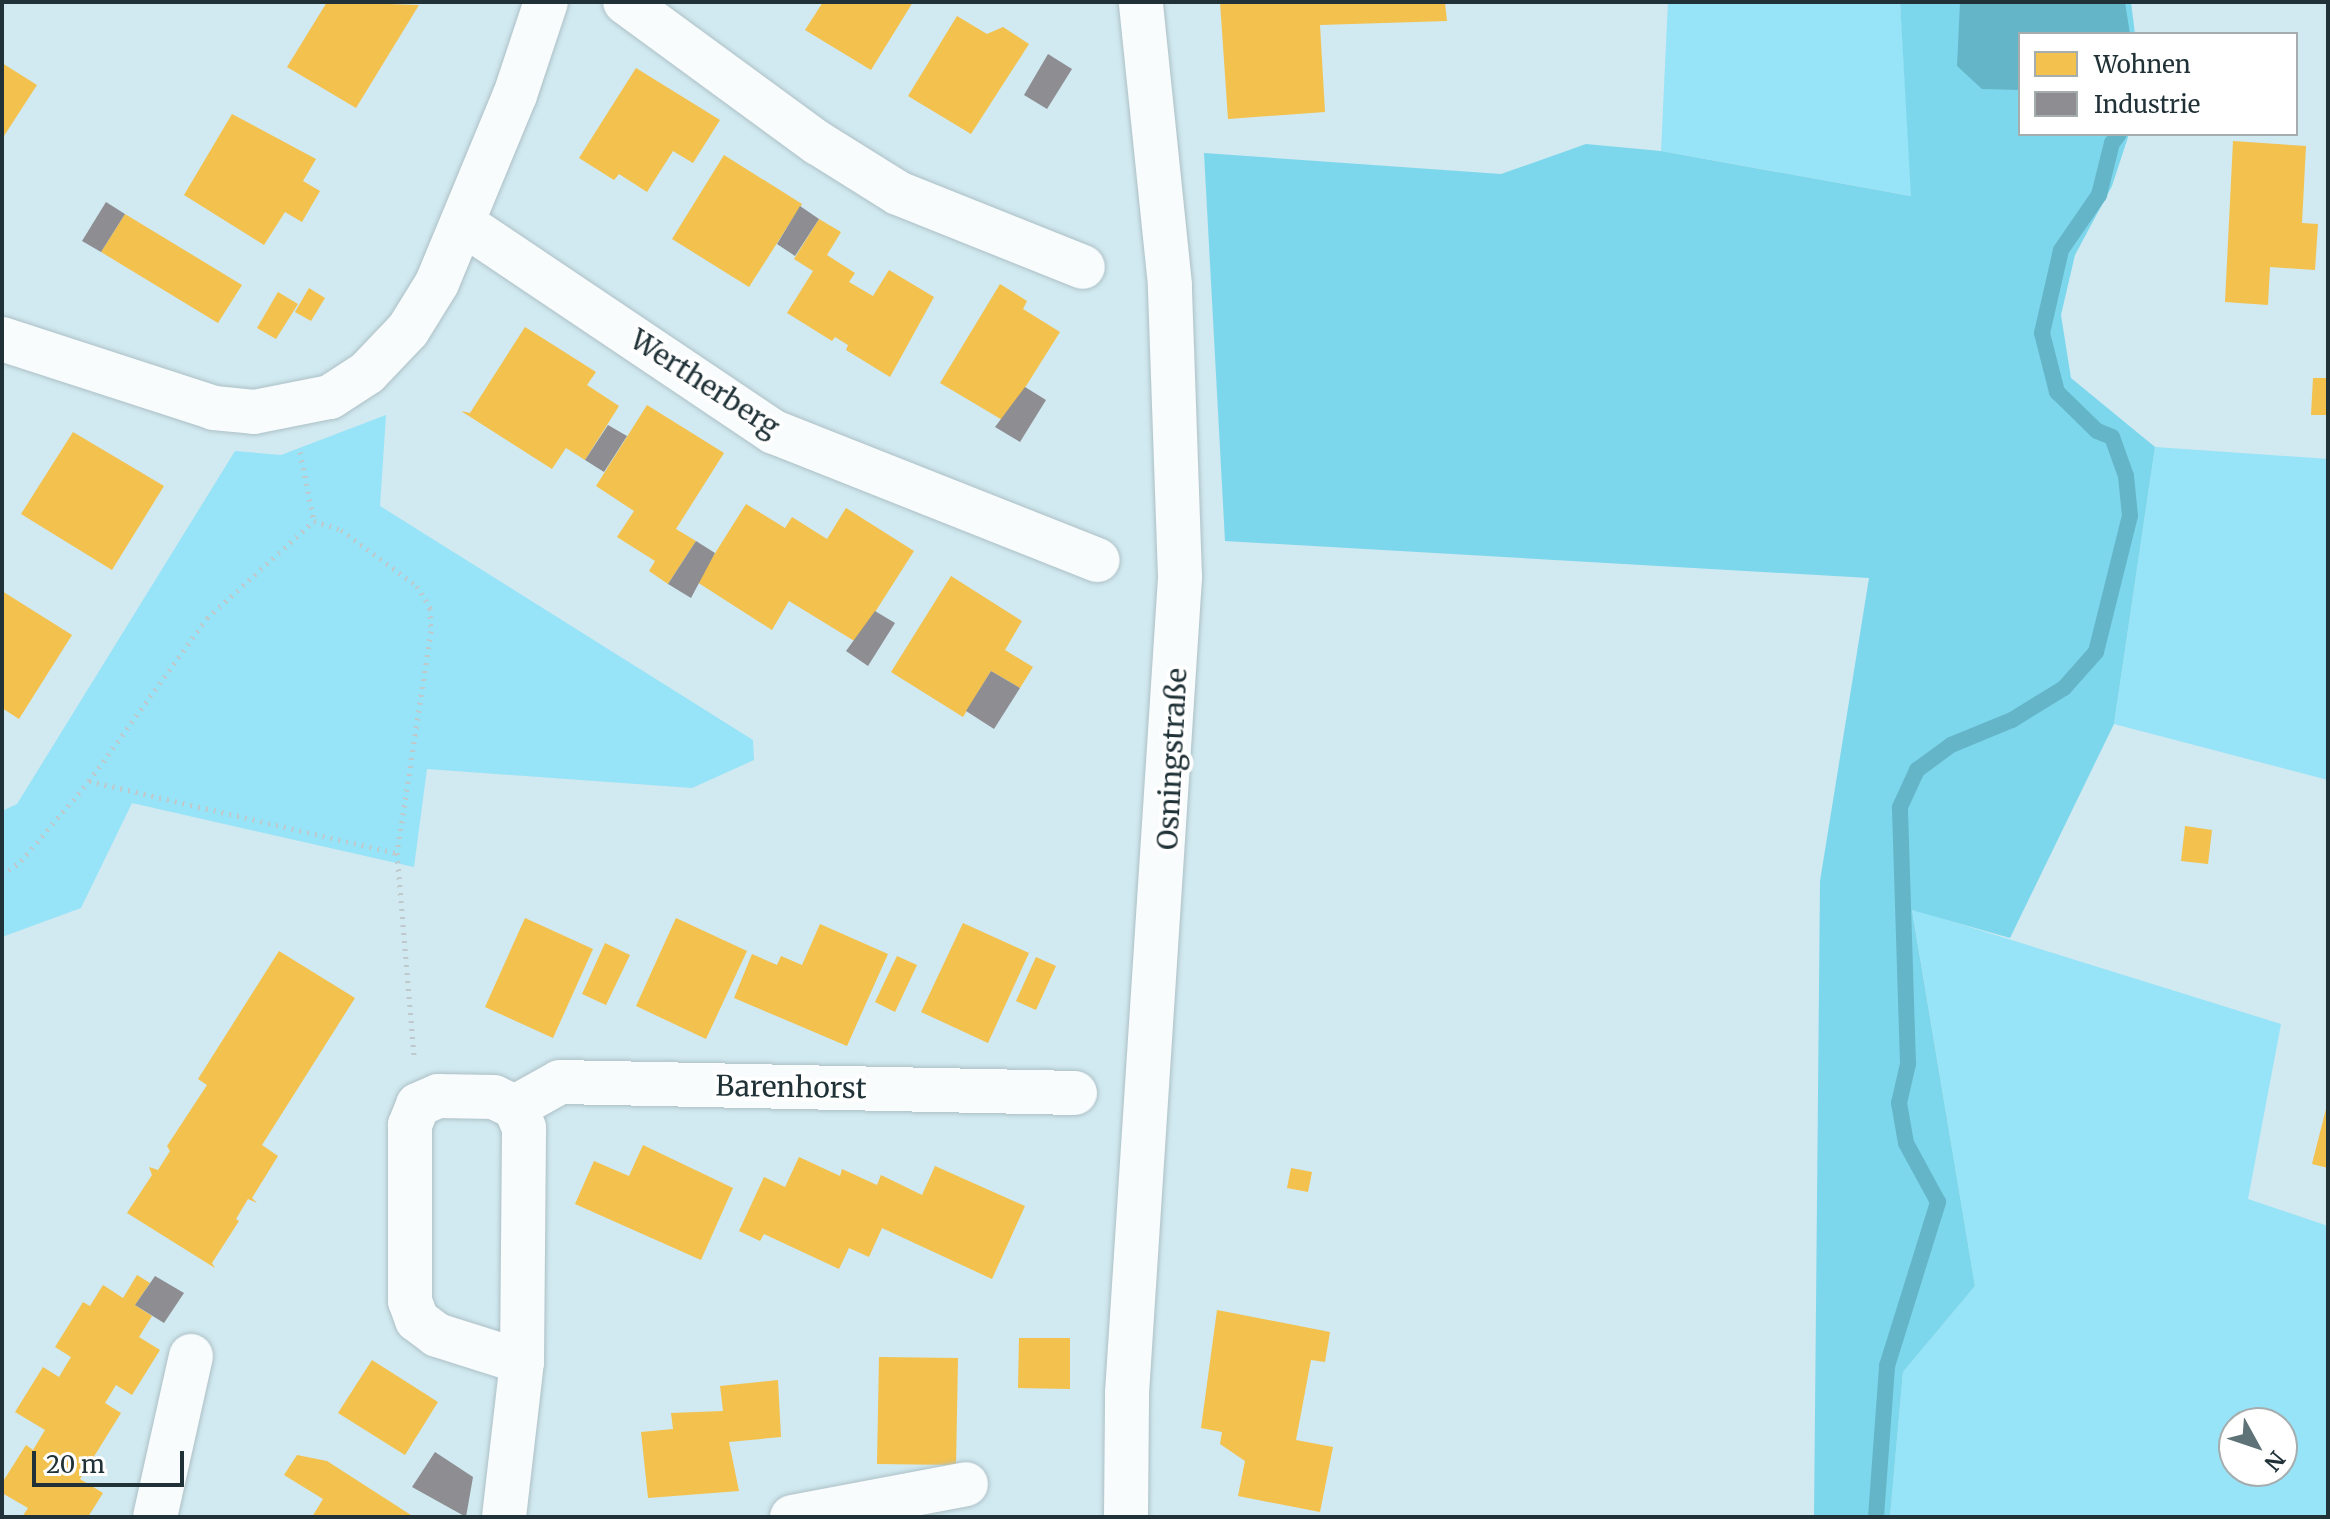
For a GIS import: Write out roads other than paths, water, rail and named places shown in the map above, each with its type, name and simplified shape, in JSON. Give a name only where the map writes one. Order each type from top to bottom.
[{"type":"street","points":[[2,339],[214,408],[254,412],[330,397],[367,373],[408,330],[437,283],[464,224],[546,2]]},
{"type":"street","points":[[625,2],[818,143],[898,193],[1083,267]]},
{"type":"street","name":"Osningstraße","points":[[1126,1517],[1127,1393],[1176,711],[1180,577],[1170,285],[1141,2]]},
{"type":"street","name":"Wertherberg","points":[[464,224],[774,432],[1098,560]]},
{"type":"street","name":"Barenhorst","points":[[515,1107],[560,1082],[1075,1093]]},
{"type":"street","points":[[504,1517],[522,1362],[524,1128],[515,1107],[494,1097],[438,1096],[418,1105],[410,1125],[410,1301],[417,1320],[437,1335],[522,1362]]},
{"type":"street","points":[[155,1517],[191,1356]]},
{"type":"street","points":[[792,1517],[966,1484]]},
{"type":"waterway","points":[[1876,1517],[1887,1366],[1938,1202],[1906,1143],[1899,1103],[1908,1064],[1900,807],[1917,770],[1951,745],[2012,720],[2064,688],[2096,652],[2130,516],[2126,476],[2112,437],[2097,431],[2057,392],[2042,333],[2061,250],[2099,195],[2112,143],[2117,136]]}]
